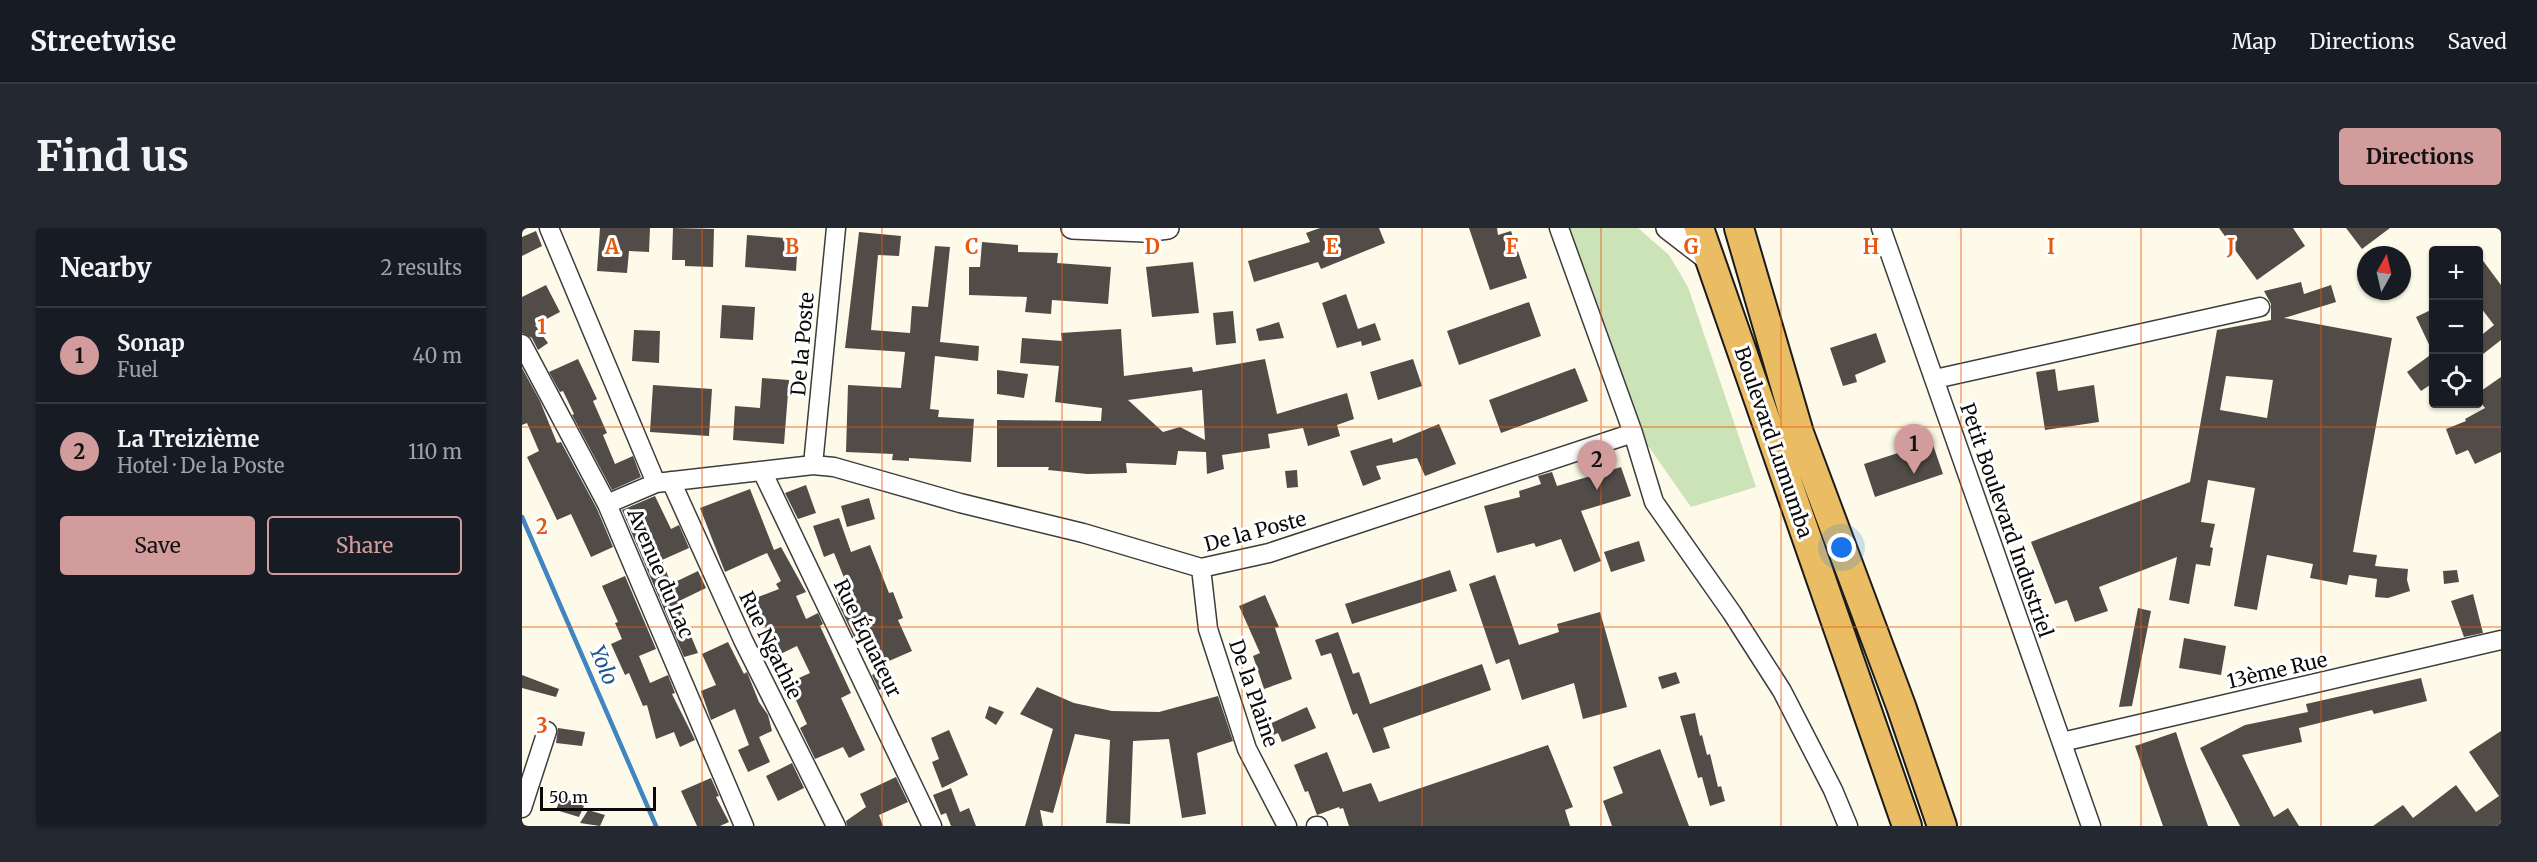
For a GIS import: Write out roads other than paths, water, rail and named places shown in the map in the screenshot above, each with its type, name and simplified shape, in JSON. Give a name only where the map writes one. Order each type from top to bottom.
[{"type":"highway","name":"Boulevard Lumumba","points":[[1699,228],[1907,826]]},
{"type":"highway","name":"Boulevard Lumumba","points":[[1739,228],[1799,433],[1942,826]]},
{"type":"street","name":"Avenue du Lac","points":[[549,228],[664,482]]},
{"type":"street","name":"De la Poste","points":[[813,465],[836,228]]},
{"type":"street","points":[[1072,228],[1144,231],[1168,228]]},
{"type":"street","points":[[1559,228],[1633,433],[1654,502],[1732,613],[1782,692],[1833,790],[1848,826]]},
{"type":"street","points":[[1667,228],[1710,261]]},
{"type":"street","name":"Petit Boulevard Industriel","points":[[1881,228],[2091,826]]},
{"type":"street","points":[[1935,379],[2260,308]]},
{"type":"street","name":"Avenue du Lac","points":[[522,345],[607,504],[744,826]]},
{"type":"street","name":"De la Poste","points":[[607,504],[664,482],[813,465],[834,467],[960,503],[1083,533],[1201,568],[1269,553],[1633,433]]},
{"type":"street","name":"Rue Équateur","points":[[762,471],[932,826]]},
{"type":"street","name":"Rue Ngathie","points":[[664,482],[836,826]]},
{"type":"street","name":"De la Plaine","points":[[1201,568],[1208,629],[1247,749],[1287,826]]},
{"type":"street","name":"13ème Rue","points":[[2062,742],[2501,640]]},
{"type":"street","points":[[522,808],[547,731]]},
{"type":"waterway","name":"Yolo","points":[[522,517],[656,826]]},
{"type":"place","name":"Sonap","points":[[1914,474]]},
{"type":"place","name":"La Treizième","points":[[1597,490]]}]
